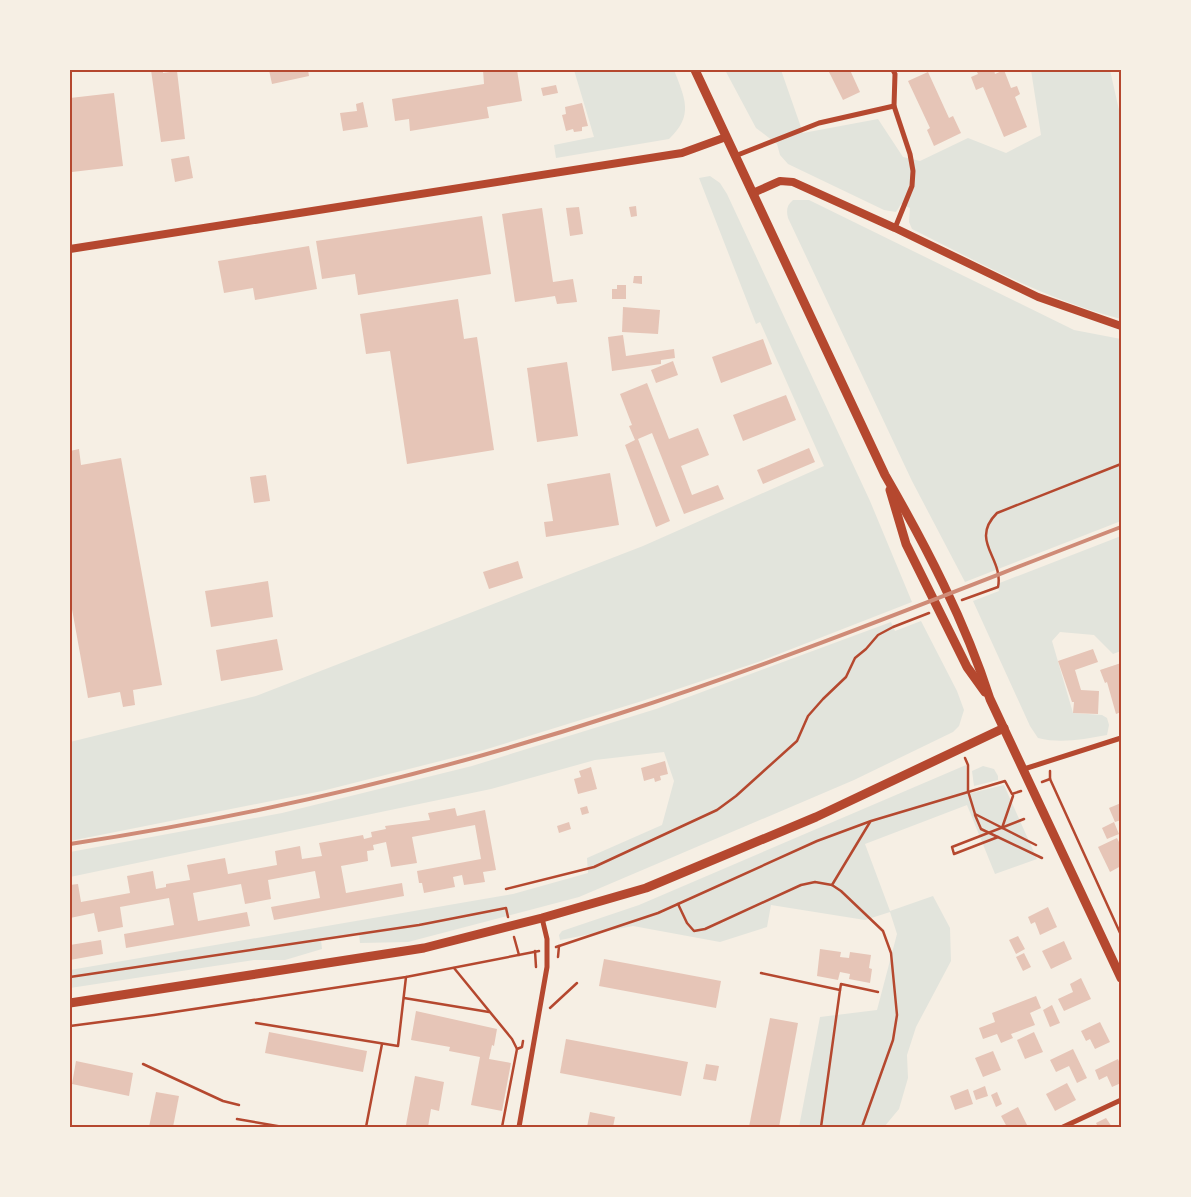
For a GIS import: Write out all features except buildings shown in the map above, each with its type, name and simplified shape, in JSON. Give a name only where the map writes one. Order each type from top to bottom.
[{"type":"main road","points":[[695,70],[885,475],[920,536],[978,662],[990,699],[1121,978]]},
{"type":"main road","points":[[885,475],[906,544],[967,667],[990,699]]},
{"type":"main road","points":[[70,1003],[424,948],[542,918],[646,888],[816,817],[1004,728]]},
{"type":"street","points":[[893,70],[895,74],[894,106],[910,154],[913,171],[912,186],[895,228]]},
{"type":"street","points":[[735,156],[819,123],[894,106]]},
{"type":"street","points":[[70,249],[682,153],[726,137]]},
{"type":"street","points":[[753,193],[780,181],[793,182],[895,228],[1038,297],[1121,326]]},
{"type":"street","points":[[1024,769],[1121,738]]},
{"type":"street","points":[[519,1127],[547,967],[547,948],[542,918]]},
{"type":"street","points":[[1063,1127],[1121,1100]]},
{"type":"path","points":[[998,587],[1000,578],[985,536],[986,528],[997,513],[1121,464]]},
{"type":"path","points":[[506,889],[594,867],[717,810],[736,796],[797,741],[808,716],[848,674],[855,658],[878,635],[893,627]]},
{"type":"path","points":[[961,748],[968,764],[968,791],[981,829],[1042,858]]},
{"type":"path","points":[[1050,770],[1050,779],[1121,935]]},
{"type":"path","points":[[70,1026],[154,1016],[406,977],[547,948],[658,913],[817,841],[870,821],[1006,781],[1012,794],[1050,779]]},
{"type":"path","points":[[1002,828],[1013,796]]},
{"type":"path","points":[[975,814],[1036,845]]},
{"type":"path","points":[[998,837],[954,854],[952,847],[1024,819]]},
{"type":"path","points":[[832,885],[870,821]]},
{"type":"path","points":[[678,904],[687,923],[694,931],[705,930],[800,885],[815,882],[832,885],[841,890],[883,931],[891,953],[897,1015],[893,1040],[862,1127]]},
{"type":"path","points":[[70,977],[419,925],[506,908]]},
{"type":"path","points":[[535,951],[537,971]]},
{"type":"path","points":[[454,968],[512,1039],[517,1048],[502,1127]]},
{"type":"path","points":[[761,973],[840,990]]},
{"type":"path","points":[[256,1023],[398,1046],[406,977]]},
{"type":"path","points":[[550,1008],[577,983]]},
{"type":"path","points":[[821,1127],[841,984],[878,992]]},
{"type":"path","points":[[404,998],[490,1012]]},
{"type":"path","points":[[517,1048],[522,1047],[524,1038]]},
{"type":"path","points":[[366,1127],[382,1044]]},
{"type":"path","points":[[143,1064],[223,1102],[239,1105]]},
{"type":"path","points":[[237,1119],[283,1127]]},
{"type":"shaded area","points":[[574,70],[674,70],[684,98],[685,106],[682,122],[669,139],[556,158],[554,145],[594,137]]},
{"type":"shaded area","points":[[725,70],[781,70],[803,133],[878,119],[903,157],[920,161],[968,138],[1006,153],[1041,135],[1031,70],[1110,70],[1121,119],[1121,319],[1067,302],[1014,280],[912,229],[909,222],[910,208],[901,204],[896,212],[884,210],[788,164],[780,155],[777,144],[756,128]]},
{"type":"shaded area","points":[[710,176],[720,183],[727,194],[870,501],[912,602],[761,661],[642,701],[484,750],[322,791],[70,841],[70,742],[256,696],[643,546],[824,466],[760,322],[756,324],[699,178]]},
{"type":"shaded area","points":[[793,200],[809,200],[1074,330],[1121,339],[1121,521],[965,582],[912,481],[788,218],[789,204]]},
{"type":"shaded area","points":[[1121,536],[1121,651],[1113,654],[1094,635],[1060,632],[1052,641],[1073,713],[1102,715],[1107,718],[1109,725],[1107,735],[1064,741],[1038,738],[1030,726],[973,601],[999,591],[997,584]]},
{"type":"shaded area","points":[[921,621],[957,691],[964,710],[959,726],[953,732],[854,780],[579,897],[408,942],[360,943],[359,934],[321,940],[322,949],[285,960],[254,960],[70,988],[70,970],[513,894],[588,873],[587,858],[662,825],[674,781],[664,752],[595,760],[491,789],[70,877],[70,852],[282,813],[472,766],[656,709],[891,622],[895,631]]},
{"type":"shaded area","points":[[966,765],[967,794],[1004,785],[1037,859],[995,874],[967,805],[865,844],[890,911],[933,896],[950,928],[951,961],[916,1027],[907,1055],[908,1078],[899,1109],[884,1127],[799,1127],[820,1017],[877,1010],[897,934],[890,912],[865,920],[771,905],[767,927],[720,942],[633,926],[560,940],[559,935],[562,931],[639,905]]},
{"type":"shaded area","points":[[983,766],[994,769],[998,780],[974,786],[972,771]]},
{"type":"railway","points":[[70,844],[139,833],[278,806],[415,773],[551,735],[745,671],[1121,527]]}]
